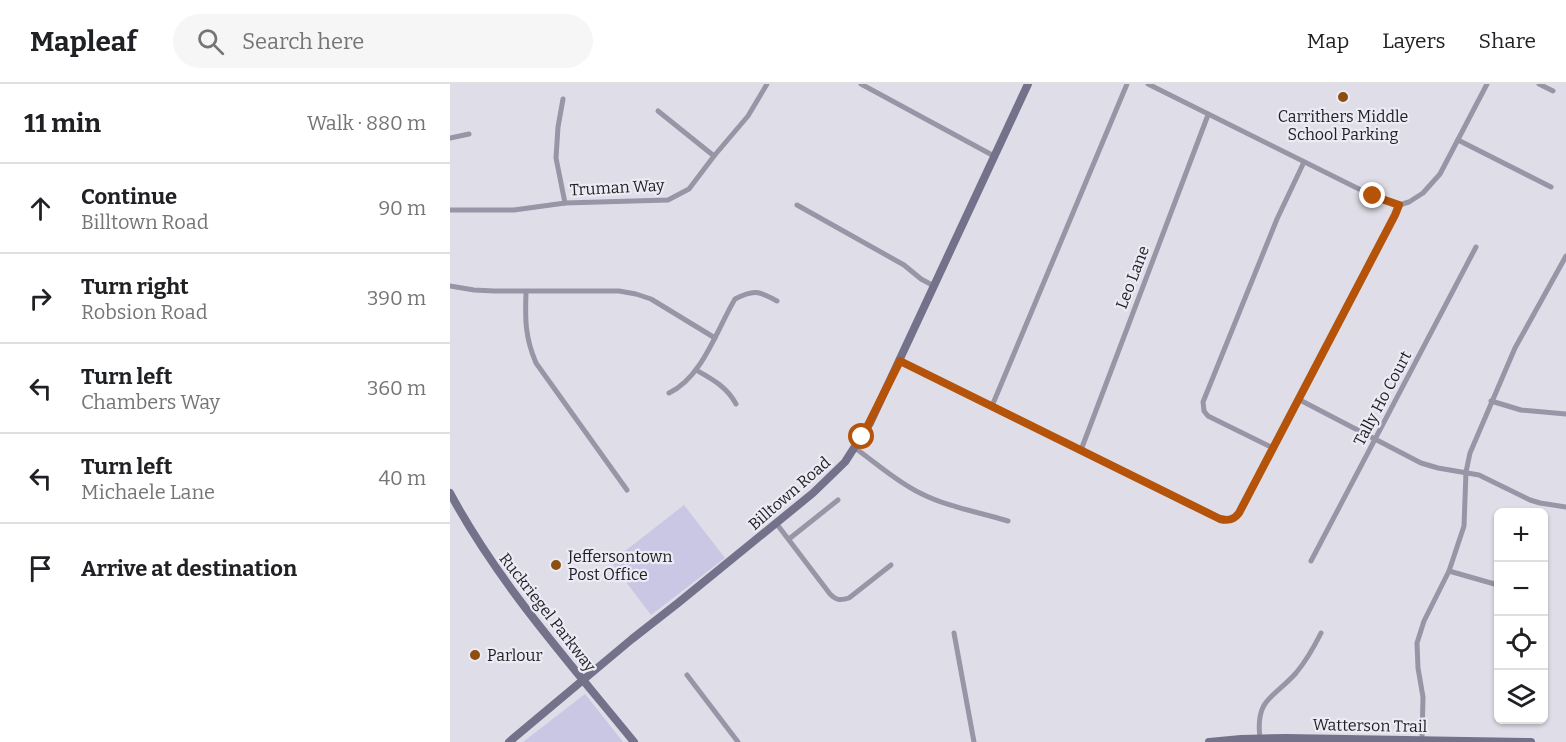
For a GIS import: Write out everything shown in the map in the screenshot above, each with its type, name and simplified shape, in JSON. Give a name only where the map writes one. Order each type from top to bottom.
[{"type":"main road","name":"Billtown Road","points":[[509,742],[835,473],[855,448],[870,423],[900,361],[1028,84]]},
{"type":"main road","name":"Ruckriegel Parkway","points":[[450,493],[473,534],[520,602],[634,742]]},
{"type":"main road","name":"Watterson Trail","points":[[1209,742],[1261,739],[1422,739],[1532,742]]},
{"type":"street","name":"Truman Way","points":[[450,210],[514,210],[565,203],[668,200],[689,189],[748,116],[766,84]]},
{"type":"street","points":[[861,84],[994,156]]},
{"type":"street","points":[[992,406],[1127,84]]},
{"type":"street","points":[[1148,84],[1373,196],[1399,205],[1409,202],[1431,185],[1440,174],[1487,84]]},
{"type":"street","points":[[1539,84],[1553,91]]},
{"type":"street","points":[[563,99],[556,158],[565,203]]},
{"type":"street","points":[[657,111],[714,156]]},
{"type":"street","name":"Leo Lane","points":[[1081,450],[1208,115]]},
{"type":"street","points":[[450,138],[469,134]]},
{"type":"street","points":[[1458,140],[1551,187]]},
{"type":"street","points":[[1273,448],[1208,416],[1203,408],[1203,402],[1277,219],[1304,162]]},
{"type":"street","points":[[797,205],[904,265],[934,286]]},
{"type":"street","points":[[900,361],[1220,519],[1228,520],[1239,513],[1399,205]]},
{"type":"street","name":"Tally Ho Court","points":[[1311,561],[1476,247]]},
{"type":"street","points":[[1422,739],[1423,697],[1418,668],[1418,643],[1424,621],[1449,571],[1464,526],[1466,472],[1470,453],[1525,328],[1566,256]]},
{"type":"street","points":[[450,286],[474,290],[619,291],[636,294],[651,299],[715,338]]},
{"type":"street","points":[[526,292],[526,330],[536,363],[627,490]]},
{"type":"street","points":[[669,393],[677,390],[696,370],[735,300],[744,294],[758,292],[777,301]]},
{"type":"street","points":[[696,370],[725,388],[736,404]]},
{"type":"street","points":[[1298,399],[1421,463],[1479,475],[1530,500],[1566,507]]},
{"type":"street","points":[[1491,401],[1521,410],[1566,414]]},
{"type":"street","points":[[855,448],[918,493],[1008,521]]},
{"type":"street","points":[[789,539],[838,500]]},
{"type":"street","points":[[776,523],[830,594],[838,600],[849,598],[891,565]]},
{"type":"street","points":[[1449,571],[1494,584]]},
{"type":"street","points":[[954,633],[974,742]]},
{"type":"street","points":[[1261,739],[1258,725],[1265,701],[1297,672],[1321,633]]},
{"type":"street","points":[[687,675],[738,742]]},
{"type":"shaded area","points":[[684,505],[725,558],[651,615],[611,562]]},
{"type":"shaded area","points":[[585,694],[623,742],[523,742]]},
{"type":"place","name":"Carrithers Middle School Parking","points":[[1343,97]]},
{"type":"place","name":"Jeffersontown Post Office","points":[[556,565]]},
{"type":"place","name":"Parlour","points":[[475,655]]},
{"type":"route","points":[[862,437],[900,361],[1220,519],[1234,518],[1239,513],[1395,215],[1399,205],[1373,196]]}]
